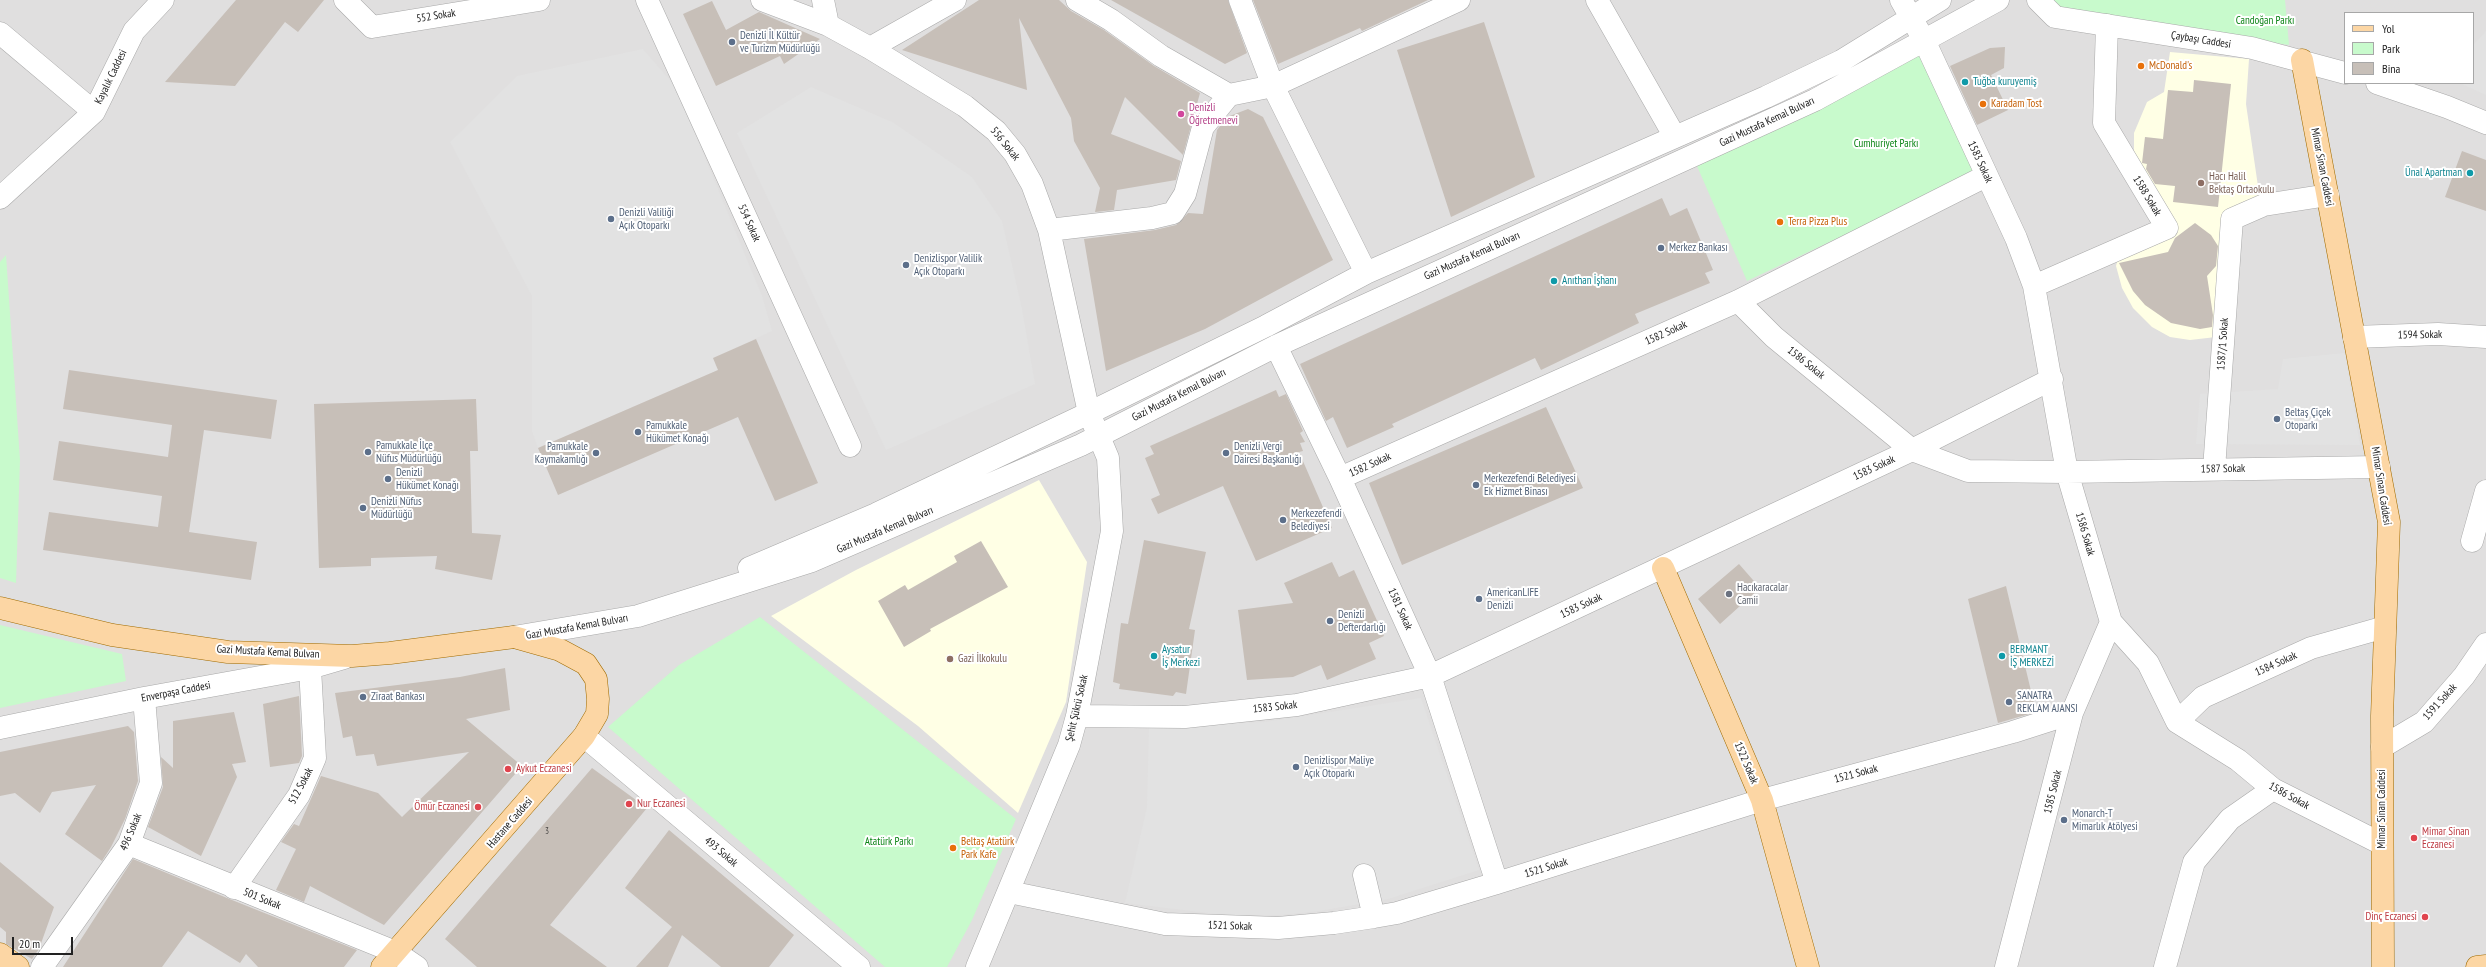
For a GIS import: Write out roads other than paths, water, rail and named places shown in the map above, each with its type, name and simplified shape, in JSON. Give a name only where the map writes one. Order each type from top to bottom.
[{"type":"main road","name":"Mimar Sinan Caddesi","points":[[2302,60],[2389,522],[2382,747],[2383,967]]},
{"type":"main road","name":"1522 Sokak","points":[[1662,568],[1762,800],[1808,967]]},
{"type":"main road","name":"Gazi Mustafa Kemal Bulvan","points":[[0,608],[112,634],[228,652],[352,656],[390,653],[514,637]]},
{"type":"main road","name":"Hastane Caddesi","points":[[389,960],[584,736],[597,714],[598,699],[596,679],[586,664],[560,650],[514,637]]},
{"type":"main road","points":[[0,954],[18,967]]},
{"type":"main road","points":[[2477,967],[2486,966]]},
{"type":"street","name":"Kayalık Caddesi","points":[[0,198],[94,112],[134,31],[163,0]]},
{"type":"street","name":"552 Sokak","points":[[344,0],[372,27],[539,0]]},
{"type":"street","name":"554 Sokak","points":[[647,0],[850,446]]},
{"type":"street","name":"556 Sokak","points":[[762,0],[828,25],[870,48],[965,106],[996,131],[1015,154],[1032,184],[1049,230],[1089,413]]},
{"type":"street","points":[[823,0],[828,25]]},
{"type":"street","points":[[870,48],[955,0]]},
{"type":"street","points":[[1077,0],[1111,20],[1161,56],[1229,96]]},
{"type":"street","points":[[1240,0],[1273,86],[1366,273]]},
{"type":"street","points":[[1049,230],[1152,218],[1173,213],[1185,194],[1203,127],[1229,96],[1273,86],[1459,0]]},
{"type":"street","points":[[1597,0],[1675,137]]},
{"type":"street","name":"Gazi Mustafa Kemal Bulvarı","points":[[514,637],[544,626],[636,605],[728,577],[876,514],[1259,330],[1366,273],[1675,137],[1841,61],[1906,9],[1940,0]]},
{"type":"street","name":"Gazi Mustafa Kemal Bulvarı","points":[[514,637],[638,616],[812,562],[1100,436],[1276,346],[1815,100],[1998,0]]},
{"type":"street","name":"Çaybaşı Caddesi","points":[[2038,0],[2054,16],[2252,48],[2302,60],[2344,73]]},
{"type":"street","name":"1583 Sokak","points":[[1906,9],[1924,40],[2016,238],[2034,286],[2052,380],[2067,472]]},
{"type":"street","name":"1588 Sokak","points":[[2034,286],[2167,228],[2104,123],[2107,25]]},
{"type":"street","points":[[0,33],[94,112]]},
{"type":"street","points":[[2380,84],[2486,123]]},
{"type":"street","name":"1582 Sokak","points":[[1340,478],[1738,301],[1986,176]]},
{"type":"street","name":"1587/1 Sokak","points":[[2214,469],[2232,219],[2264,206],[2328,195]]},
{"type":"street","name":"1586 Sokak","points":[[1738,301],[1774,337],[1912,450],[1968,471],[2067,472],[2111,622],[2148,663],[2177,722],[2238,760],[2273,789],[2382,844]]},
{"type":"street","name":"1594 Sokak","points":[[2354,337],[2438,334],[2486,337]]},
{"type":"street","name":"1581 Sokak","points":[[1276,346],[1340,478],[1430,676],[1497,883]]},
{"type":"street","name":"1583 Sokak","points":[[1077,716],[1185,716],[1297,705],[1430,676],[1912,450],[2052,380]]},
{"type":"street","name":"Şehit Şükrü Sokak","points":[[977,967],[1069,745],[1077,716],[1112,531],[1108,458],[1089,413]]},
{"type":"street","name":"1587 Sokak","points":[[2067,472],[2379,466]]},
{"type":"street","points":[[2472,541],[2486,491]]},
{"type":"street","name":"1585 Sokak","points":[[2006,967],[2072,713],[2111,622]]},
{"type":"street","name":"1584 Sokak","points":[[2177,722],[2203,697],[2210,693],[2311,648],[2386,627]]},
{"type":"street","name":"1591 Sokak","points":[[2382,747],[2424,722],[2464,676],[2486,644]]},
{"type":"street","name":"Enverpaşa Caddesi","points":[[0,728],[144,698],[310,668],[352,656]]},
{"type":"street","name":"512 Sokak","points":[[234,888],[299,795],[316,758],[310,668]]},
{"type":"street","name":"496 Sokak","points":[[42,967],[129,844],[151,783],[144,698]]},
{"type":"street","name":"1521 Sokak","points":[[1009,892],[1165,924],[1278,928],[1397,913],[1762,800],[2013,732],[2072,713]]},
{"type":"street","name":"493 Sokak","points":[[584,736],[859,967]]},
{"type":"street","points":[[2165,967],[2194,862],[2230,819],[2273,789]]},
{"type":"street","name":"501 Sokak","points":[[129,844],[234,888],[389,960],[417,967]]},
{"type":"street","points":[[1357,876],[1366,918]]},
{"type":"place","name":"Denizli İl Kültür ve Turizm Müdürlüğü","points":[[732,42]]},
{"type":"place","name":"McDonald's","points":[[2141,66]]},
{"type":"place","name":"Tuğba kuruyemiş","points":[[1965,82]]},
{"type":"place","name":"Karadam Tost","points":[[1983,104]]},
{"type":"place","name":"Denizli Öğretmenevi","points":[[1181,114]]},
{"type":"place","name":"Ünal Apartman","points":[[2470,173]]},
{"type":"place","name":"Hacı Halil Bektaş Ortaokulu","points":[[2201,183]]},
{"type":"place","name":"Denizli Valiliği Açık Otoparkı","points":[[611,219]]},
{"type":"place","name":"Terra Pizza Plus","points":[[1780,222]]},
{"type":"place","name":"Merkez Bankası","points":[[1661,248]]},
{"type":"place","name":"Denizlispor Valilik Açık Otoparkı","points":[[906,265]]},
{"type":"place","name":"Anıthan İşhanı","points":[[1554,281]]},
{"type":"place","name":"Beltaş Çiçek Otoparkı","points":[[2277,419]]},
{"type":"place","name":"Pamukkale Hükümet Konağı","points":[[638,432]]},
{"type":"place","name":"Pamukkale İlçe Nüfus Müdürlüğü","points":[[368,452]]},
{"type":"place","name":"Pamukkale Kaymakamlığı","points":[[596,453]]},
{"type":"place","name":"Denizli Vergi Dairesi Başkanlığı","points":[[1226,453]]},
{"type":"place","name":"Denizli Hükümet Konağı","points":[[388,479]]},
{"type":"place","name":"Merkezefendi Belediyesi Ek Hizmet Binası","points":[[1476,485]]},
{"type":"place","name":"Denizli Nüfus Müdürlüğü","points":[[363,508]]},
{"type":"place","name":"Merkezefendi Belediyesi","points":[[1283,520]]},
{"type":"place","name":"Hacıkaracalar Camii","points":[[1729,594]]},
{"type":"place","name":"AmericanLIFE Denizli","points":[[1479,599]]},
{"type":"place","name":"Denizli Defterdarlığı","points":[[1330,621]]},
{"type":"place","name":"Aysatur İş Merkezi","points":[[1154,656]]},
{"type":"place","name":"BERMANT İŞ MERKEZİ","points":[[2002,656]]},
{"type":"place","name":"Gazi İlkokulu","points":[[950,659]]},
{"type":"place","name":"Ziraat Bankası","points":[[363,697]]},
{"type":"place","name":"SANATRA REKLAM AJANSI","points":[[2009,702]]},
{"type":"place","name":"Denizlispor Maliye Açık Otoparkı","points":[[1296,767]]},
{"type":"place","name":"Aykut Eczanesi","points":[[508,769]]},
{"type":"place","name":"Nur Eczanesi","points":[[629,804]]},
{"type":"place","name":"Ömür Eczanesi","points":[[478,807]]},
{"type":"place","name":"Monarch-T Mimarlık Atölyesi","points":[[2064,820]]},
{"type":"place","name":"Mimar Sinan Eczanesi","points":[[2414,838]]},
{"type":"place","name":"Beltaş Atatürk Park Kafe","points":[[953,848]]},
{"type":"place","name":"Dinç Eczanesi","points":[[2425,917]]},
{"type":"park label","name":"Candoğan Parkı","points":[[2265,21]]},
{"type":"park label","name":"Cumhuriyet Parkı","points":[[1886,144]]},
{"type":"park label","name":"Atatürk Parkı","points":[[889,842]]}]
